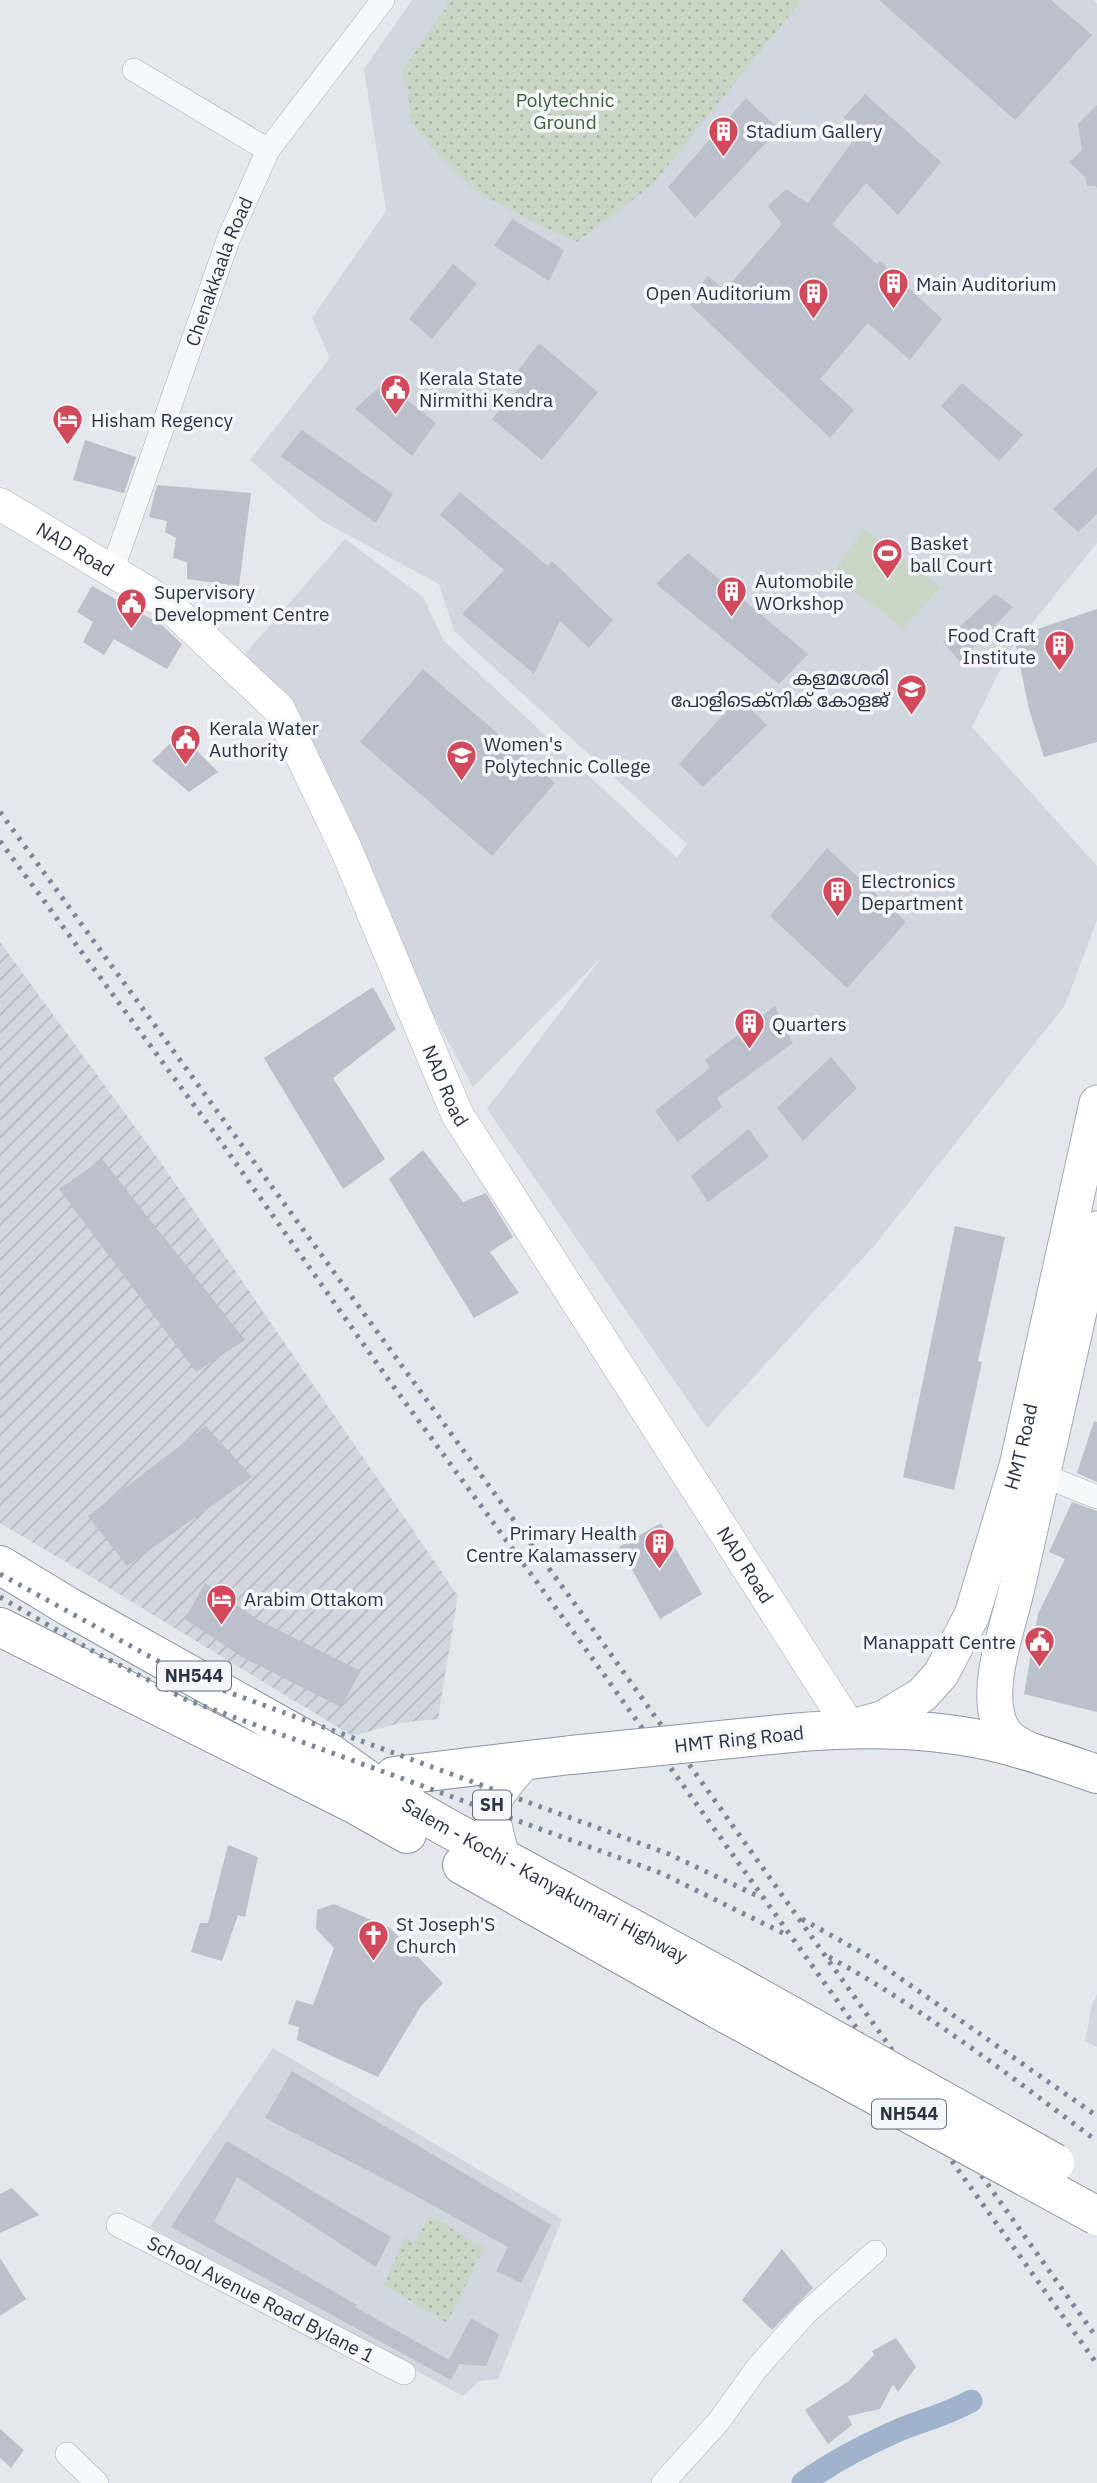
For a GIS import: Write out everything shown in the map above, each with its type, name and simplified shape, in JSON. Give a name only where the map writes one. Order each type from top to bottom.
[{"type":"highway","name":"Salem - Kochi - Kanyakumari Highway","points":[[0,1565],[71,1608],[330,1753],[385,1792],[429,1832],[726,1997],[1097,2187]]},
{"type":"highway","name":"Salem - Kochi - Kanyakumari Highway","points":[[0,1627],[356,1805],[502,1857],[726,1997]]},
{"type":"highway","name":"HMT Ring Road","points":[[385,1792],[394,1776],[571,1755],[850,1728],[963,1736],[992,1741],[1097,1774]]},
{"type":"highway","name":"NH544","points":[[726,1997],[1097,2216]]},
{"type":"main road","name":"HMT Road","points":[[850,1728],[882,1719],[922,1695],[941,1674],[972,1615],[1017,1466],[1097,1103]]},
{"type":"main road","name":"HMT Road","points":[[1042,1756],[1014,1743],[1003,1732],[997,1718],[996,1674],[1097,1228]]},
{"type":"main road","name":"SH","points":[[502,1857],[492,1808],[498,1793],[523,1762]]},
{"type":"street","name":"Chenakkaala Road","points":[[112,571],[228,240],[268,150],[383,0]]},
{"type":"street","points":[[134,70],[268,150]]},
{"type":"street","name":"NAD Road","points":[[0,504],[167,604],[279,709],[346,849],[457,1114],[850,1728]]},
{"type":"street","points":[[1042,1475],[1097,1497]]},
{"type":"street","name":"School Avenue Road Bylane 1","points":[[118,2225],[404,2373]]},
{"type":"street","points":[[663,2483],[719,2421],[757,2368],[806,2312],[875,2252]]},
{"type":"street","points":[[67,2455],[97,2483]]},
{"type":"shaded area","points":[[412,0],[1093,0],[1097,4],[1097,543],[1009,652],[972,727],[1097,866],[1097,920],[1065,1005],[874,1246],[707,1428],[487,1109],[601,958],[473,1087],[411,974],[291,707],[245,654],[345,539],[423,597],[444,641],[677,858],[687,844],[455,632],[439,584],[322,521],[250,460],[330,358],[312,318],[386,211],[364,69]]},
{"type":"shaded area","points":[[0,942],[162,1164],[458,1596],[438,1719],[400,1723],[352,1736],[0,1523]]},
{"type":"shaded area","points":[[1097,1994],[1097,2047],[1085,2041],[1092,2004]]},
{"type":"shaded area","points":[[273,2048],[562,2219],[498,2379],[479,2381],[463,2396],[150,2227]]},
{"type":"green space","name":"Polytechnic Ground","points":[[451,0],[802,0],[651,186],[577,242],[476,191],[438,155],[411,122],[408,88],[401,73]]},
{"type":"green space","name":"Basket ball Court","points":[[864,529],[941,587],[903,628],[833,574]]},
{"type":"green space","points":[[430,2215],[484,2248],[447,2323],[384,2285],[405,2237],[414,2244]]},
{"type":"building","points":[[879,0],[1051,0],[1092,35],[1015,120]]},
{"type":"building","points":[[865,94],[941,162],[898,215],[866,183],[832,224],[877,264],[880,261],[942,319],[910,360],[868,323],[820,379],[854,410],[830,438],[687,302],[708,276],[725,290],[782,224],[768,206],[786,189],[808,203],[857,135],[844,117]]},
{"type":"building","name":"Stadium Gallery","points":[[746,98],[779,129],[695,218],[668,187]]},
{"type":"building","points":[[1097,105],[1097,188],[1087,186],[1085,177],[1069,162],[1082,150],[1078,124]]},
{"type":"building","points":[[512,219],[564,250],[549,281],[494,246]]},
{"type":"building","points":[[453,264],[477,284],[432,339],[409,319]]},
{"type":"building","points":[[539,343],[598,392],[542,460],[492,419],[527,379],[518,371]]},
{"type":"building","name":"Kerala State Nirmithi Kendra","points":[[385,382],[436,423],[412,456],[355,409]]},
{"type":"building","points":[[962,383],[1023,435],[999,461],[941,406]]},
{"type":"building","points":[[302,430],[393,494],[376,523],[280,456]]},
{"type":"building","points":[[85,440],[136,457],[124,493],[73,480]]},
{"type":"building","points":[[1097,467],[1097,514],[1078,532],[1053,509]]},
{"type":"building","points":[[157,485],[251,493],[239,586],[187,579],[187,562],[173,558],[176,538],[165,532],[167,521],[149,517]]},
{"type":"building","points":[[460,492],[548,566],[552,561],[613,620],[589,648],[560,621],[534,674],[462,614],[504,570],[440,515]]},
{"type":"building","name":"Automobile WOrkshop","points":[[688,553],[808,654],[779,684],[656,584]]},
{"type":"building","name":"Supervisory Development Centre","points":[[92,586],[162,625],[182,644],[167,669],[114,639],[104,655],[83,642],[93,622],[77,612]]},
{"type":"building","points":[[995,594],[1013,607],[960,662],[943,642]]},
{"type":"building","name":"Food Craft Institute","points":[[1097,609],[1097,742],[1044,757],[1029,709],[1014,637]]},
{"type":"building","points":[[423,669],[555,783],[492,856],[360,742]]},
{"type":"building","points":[[739,697],[767,725],[703,787],[679,764]]},
{"type":"building","name":"Kerala Water Authority","points":[[180,734],[218,772],[189,792],[152,761]]},
{"type":"building","name":"Electronics Department","points":[[827,848],[906,922],[847,988],[770,916]]},
{"type":"building","points":[[373,987],[396,1029],[333,1078],[385,1159],[343,1189],[264,1058]]},
{"type":"building","points":[[775,1006],[793,1043],[717,1098],[722,1107],[678,1142],[655,1111],[710,1068],[705,1060]]},
{"type":"building","points":[[831,1057],[857,1088],[803,1141],[777,1108]]},
{"type":"building","points":[[749,1129],[769,1157],[708,1202],[691,1176]]},
{"type":"building","points":[[423,1150],[463,1202],[486,1193],[513,1237],[490,1252],[519,1293],[474,1318],[389,1179]]},
{"type":"building","points":[[102,1159],[245,1340],[196,1372],[59,1189]]},
{"type":"building","points":[[955,1226],[1005,1237],[978,1361],[982,1362],[954,1490],[903,1477]]},
{"type":"building","points":[[1094,1421],[1097,1422],[1097,1482],[1077,1473]]},
{"type":"building","points":[[206,1426],[252,1477],[127,1566],[88,1516]]},
{"type":"building","points":[[1072,1502],[1097,1511],[1097,1712],[1024,1694],[1038,1614],[1065,1559],[1049,1552]]},
{"type":"building","name":"Primary Health Centre Kalamassery","points":[[661,1523],[702,1594],[660,1619],[619,1547]]},
{"type":"building","points":[[205,1583],[258,1620],[361,1671],[341,1707],[242,1657],[185,1619]]},
{"type":"building","points":[[228,1845],[258,1857],[245,1917],[238,1915],[222,1961],[191,1952],[200,1923],[208,1923]]},
{"type":"building","points":[[334,1904],[390,1928],[443,1983],[421,2006],[378,2077],[297,2040],[299,2027],[288,2024],[296,2000],[313,2005],[334,1948],[316,1929],[317,1910]]},
{"type":"building","points":[[292,2071],[551,2225],[521,2283],[496,2271],[508,2247],[396,2185],[265,2118]]},
{"type":"building","points":[[227,2141],[391,2237],[376,2267],[237,2177],[214,2222],[449,2360],[471,2318],[499,2334],[486,2366],[457,2364],[459,2365],[451,2380],[171,2227]]},
{"type":"building","points":[[12,2188],[39,2215],[0,2233],[0,2194]]},
{"type":"building","points":[[782,2249],[813,2288],[772,2330],[742,2300]]},
{"type":"building","points":[[0,2258],[26,2299],[0,2316]]},
{"type":"building","points":[[896,2338],[916,2367],[898,2392],[893,2384],[880,2409],[848,2416],[852,2425],[828,2444],[805,2410],[849,2381],[874,2355],[872,2351]]},
{"type":"building","points":[[0,2429],[24,2450],[11,2468],[0,2458]]},
{"type":"waterway","points":[[803,2483],[874,2442],[971,2401]]},
{"type":"railway","points":[[0,812],[590,1625],[1097,2338]]},
{"type":"railway","points":[[0,841],[216,1135],[388,1379],[572,1630],[1097,2364]]},
{"type":"railway","points":[[0,1574],[187,1677],[669,1854],[762,1898]]},
{"type":"railway","points":[[0,1597],[96,1653],[187,1700],[661,1873],[789,1936]]},
{"type":"railway","points":[[802,1919],[870,1957],[1097,2116]]},
{"type":"railway","points":[[829,1957],[933,2021],[1097,2141]]},
{"type":"place","name":"Stadium Gallery","points":[[723,158]]},
{"type":"place","name":"Main Auditorium","points":[[893,311]]},
{"type":"place","name":"Open Auditorium","points":[[814,320]]},
{"type":"place","name":"Kerala State Nirmithi Kendra","points":[[396,416]]},
{"type":"place","name":"Hisham Regency","points":[[68,447]]},
{"type":"place","name":"Basket ball Court","points":[[887,581]]},
{"type":"place","name":"Automobile WOrkshop","points":[[732,619]]},
{"type":"place","name":"Supervisory Development Centre","points":[[131,630]]},
{"type":"place","name":"Food Craft Institute","points":[[1059,673]]},
{"type":"place","name":"കളമശേരി പോളിടെക്നിക് കോളജ്","points":[[912,716]]},
{"type":"place","name":"Kerala Water Authority","points":[[186,766]]},
{"type":"place","name":"Women's Polytechnic College","points":[[461,782]]},
{"type":"place","name":"Electronics Department","points":[[838,919]]},
{"type":"place","name":"Quarters","points":[[749,1051]]},
{"type":"place","name":"Primary Health Centre Kalamassery","points":[[660,1571]]},
{"type":"place","name":"Arabim Ottakom","points":[[221,1626]]},
{"type":"place","name":"Manappatt Centre","points":[[1039,1669]]},
{"type":"place","name":"St Joseph'S Church","points":[[373,1962]]}]
